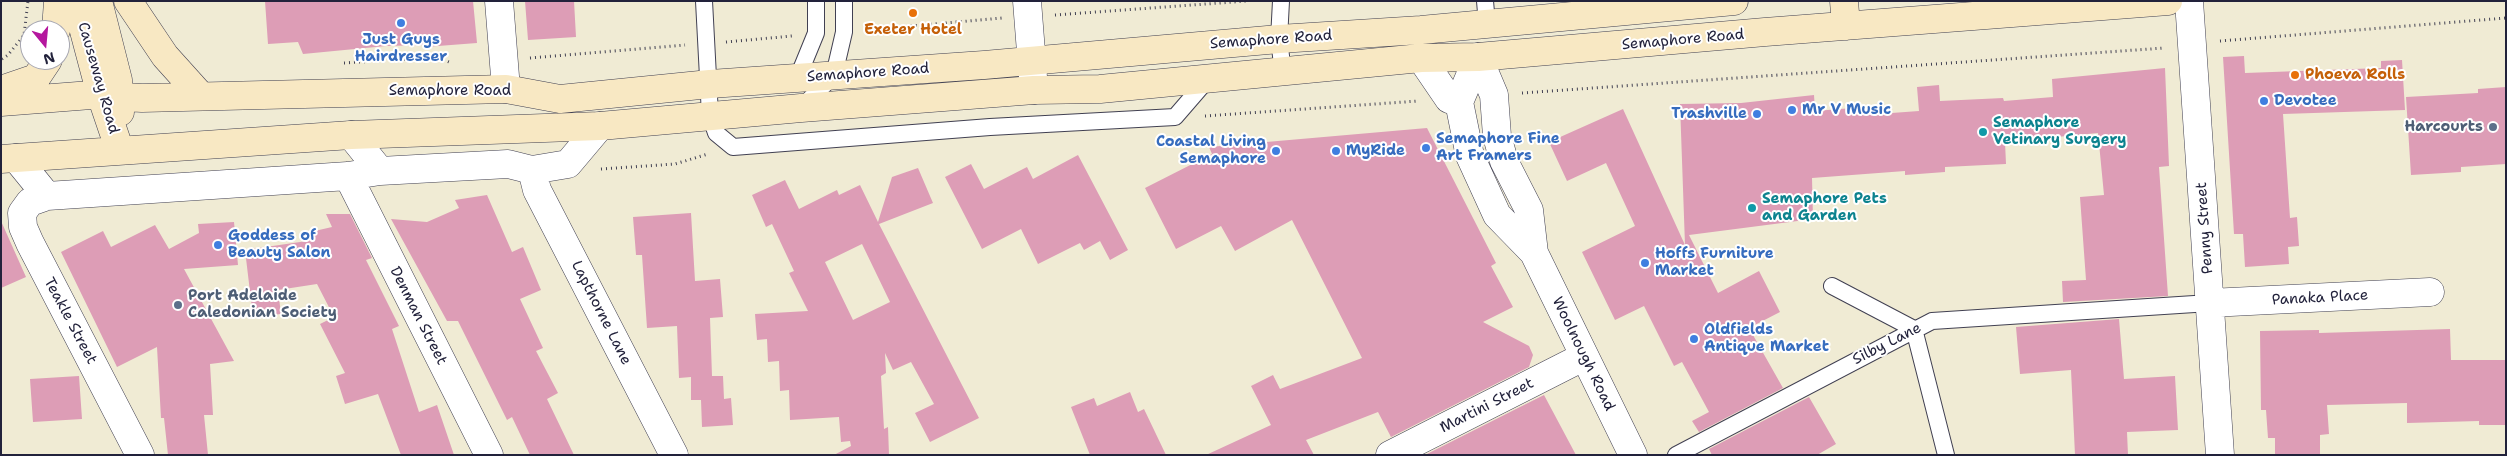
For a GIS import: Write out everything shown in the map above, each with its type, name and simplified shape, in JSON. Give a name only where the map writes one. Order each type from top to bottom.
[{"type":"main road","points":[[57,20],[58,1]]},
{"type":"main road","name":"Causeway Road","points":[[76,1],[111,95]]},
{"type":"main road","name":"Causeway Road","points":[[98,1],[111,50],[111,95],[120,151]]},
{"type":"main road","points":[[128,1],[165,56],[201,96]]},
{"type":"main road","name":"Semaphore Road","points":[[1,102],[56,96],[111,95],[142,98],[506,89],[560,99],[710,84],[1279,39],[1421,30],[1486,13],[1528,21],[1609,7],[1734,1]]},
{"type":"main road","name":"Semaphore Road","points":[[8,158],[351,135],[600,126],[1034,90],[1100,89],[1421,58],[1478,58],[1612,46],[1845,13],[2168,1]]},
{"type":"main road","points":[[1421,30],[1478,58],[1528,21]]},
{"type":"main road","points":[[1,90],[36,78],[41,70]]},
{"type":"street","points":[[499,1],[506,89]]},
{"type":"street","name":"Penny Street","points":[[2189,1],[2220,455]]},
{"type":"street","points":[[1609,7],[1612,46]]},
{"type":"street","points":[[1028,9],[1034,90]]},
{"type":"street","name":"Woolnough Road","points":[[1421,58],[1454,100],[1470,156],[1497,215],[1534,253]]},
{"type":"street","points":[[1454,100],[1478,58]]},
{"type":"street","name":"Woolnough Road","points":[[1478,58],[1494,95],[1497,136],[1504,162],[1529,210],[1534,253],[1583,357],[1633,455]]},
{"type":"street","points":[[47,196],[348,176],[380,171],[508,164],[532,170],[568,164],[600,126]]},
{"type":"street","points":[[351,135],[380,171]]},
{"type":"street","name":"Semaphore Road","points":[[8,158],[47,196]]},
{"type":"street","name":"Lapthorne Lane","points":[[532,170],[537,190],[674,455]]},
{"type":"street","name":"Denman Street","points":[[348,176],[489,455]]},
{"type":"street","name":"Teakle Street","points":[[47,196],[30,202],[22,213],[23,226],[140,455]]},
{"type":"street","name":"Panaka Place","points":[[2210,303],[2430,292]]},
{"type":"street","name":"Martini Street","points":[[1390,455],[1583,357]]},
{"type":"lane","points":[[704,1],[710,84],[710,116],[716,132],[733,147],[990,127],[1175,117],[1207,80]]},
{"type":"lane","points":[[798,77],[816,33],[816,1]]},
{"type":"lane","points":[[801,108],[834,75],[844,32],[844,1]]},
{"type":"lane","points":[[1281,1],[1279,39],[1283,72]]},
{"type":"lane","points":[[1832,286],[1914,329],[1946,455]]},
{"type":"lane","name":"Silby Lane","points":[[1676,455],[1914,329],[1932,322],[2210,303]]},
{"type":"path","points":[[1,59],[8,55],[24,35],[28,1]]},
{"type":"path","points":[[844,32],[980,19],[1028,9],[1247,1]]},
{"type":"path","points":[[1494,95],[2192,46],[2255,38],[2506,18]]},
{"type":"path","points":[[504,60],[707,44],[816,33]]},
{"type":"path","points":[[338,64],[437,57],[453,64]]},
{"type":"path","points":[[1175,117],[1454,100]]},
{"type":"path","points":[[568,164],[585,170],[675,164],[733,147]]},
{"type":"building","points":[[265,1],[473,1],[477,43],[425,47],[425,45],[386,46],[303,54],[298,42],[268,44]]},
{"type":"building","points":[[525,1],[574,1],[576,37],[528,40]]},
{"type":"building","points":[[2244,56],[2245,73],[2381,68],[2381,61],[2402,60],[2405,110],[2283,114],[2290,218],[2297,217],[2299,246],[2288,247],[2289,264],[2245,267],[2243,234],[2234,234],[2223,57]]},
{"type":"building","points":[[2165,68],[2169,166],[2159,167],[2168,296],[2063,302],[2062,281],[2086,280],[2080,197],[2104,195],[2098,133],[2005,142],[2006,164],[1945,167],[1945,172],[1905,175],[1905,171],[1812,178],[1813,219],[1689,235],[1718,293],[1759,271],[1780,312],[1749,328],[1783,388],[1699,432],[1692,421],[1709,412],[1682,362],[1674,366],[1644,306],[1615,320],[1582,252],[1635,226],[1606,163],[1567,181],[1549,142],[1623,109],[1685,245],[1680,104],[1741,103],[1814,95],[1815,111],[1878,106],[1878,114],[1919,111],[1917,87],[1939,85],[1940,101],[2003,98],[2004,101],[2053,97],[2052,79]]},
{"type":"building","points":[[2506,87],[2506,164],[2461,167],[2461,172],[2411,175],[2406,97],[2478,93],[2478,89]]},
{"type":"building","points":[[1427,128],[1496,263],[1491,266],[1513,307],[1483,322],[1529,346],[1533,355],[1529,367],[1391,437],[1378,412],[1306,440],[1314,455],[1206,455],[1271,425],[1251,386],[1273,375],[1280,389],[1362,358],[1292,220],[1235,251],[1221,226],[1176,249],[1145,188],[1212,154],[1209,147]]},
{"type":"building","points":[[1078,155],[1128,250],[1110,260],[1100,241],[1084,250],[1080,243],[1038,264],[1021,229],[982,249],[945,177],[971,164],[984,189],[1027,167],[1033,179]]},
{"type":"building","points":[[918,168],[933,203],[879,224],[979,418],[930,442],[915,413],[934,404],[911,362],[893,370],[885,353],[886,373],[881,376],[884,429],[888,427],[889,455],[834,455],[851,446],[850,441],[841,442],[839,417],[790,420],[789,390],[780,391],[779,361],[768,362],[767,339],[757,340],[755,314],[808,311],[789,273],[794,271],[772,224],[766,227],[752,195],[785,180],[799,209],[837,190],[839,195],[860,185],[878,222],[892,177]],"holes":[[[862,244],[890,302],[853,320],[825,262]]]},
{"type":"building","points":[[487,195],[512,252],[523,247],[541,290],[520,299],[543,348],[536,351],[558,393],[547,399],[574,455],[530,455],[512,417],[507,420],[458,321],[447,321],[391,219],[427,222],[459,208],[455,200]]},
{"type":"building","points":[[691,213],[695,281],[720,279],[723,317],[710,318],[712,376],[723,376],[724,399],[731,398],[733,425],[702,427],[701,400],[691,400],[691,377],[679,378],[677,326],[647,328],[642,255],[636,255],[633,217]]},
{"type":"building","points":[[326,214],[350,214],[372,258],[366,260],[399,326],[392,329],[419,412],[437,405],[454,455],[401,455],[378,394],[345,404],[336,376],[345,373],[320,324],[334,317],[317,284],[278,290],[281,314],[253,317],[245,250],[307,241],[306,233],[332,227]]},
{"type":"building","points":[[1,221],[26,277],[1,288]]},
{"type":"building","points":[[234,222],[238,265],[184,269],[234,361],[210,364],[213,415],[204,415],[208,455],[168,455],[164,418],[161,418],[157,347],[117,367],[61,252],[103,231],[111,247],[155,225],[169,249],[199,233],[198,224]]},
{"type":"building","points":[[2119,319],[2124,379],[2175,376],[2178,430],[2127,432],[2128,455],[2075,455],[2071,370],[2020,374],[2016,327]]},
{"type":"building","points":[[2450,329],[2451,360],[2506,360],[2506,425],[2479,425],[2479,421],[2407,423],[2407,403],[2327,405],[2329,434],[2320,435],[2320,455],[2275,455],[2275,438],[2268,438],[2266,410],[2261,410],[2260,331],[2319,330],[2319,333]]},
{"type":"building","points":[[79,376],[82,419],[33,422],[30,379]]},
{"type":"building","points":[[1130,392],[1138,412],[1144,409],[1166,455],[1090,455],[1071,407],[1094,398],[1097,406]]},
{"type":"building","points":[[1544,395],[1576,455],[1425,455],[1516,409]]},
{"type":"building","points":[[1809,397],[1836,444],[1817,455],[1712,455],[1709,449]]},
{"type":"place","name":"Exeter Hotel","points":[[913,13]]},
{"type":"place","name":"Just Guys Hairdresser","points":[[401,23]]},
{"type":"place","name":"Phoeva Rolls","points":[[2295,75]]},
{"type":"place","name":"Devotee","points":[[2264,101]]},
{"type":"place","name":"Mr V Music","points":[[1792,110]]},
{"type":"place","name":"Trashville","points":[[1757,114]]},
{"type":"place","name":"Harcourts","points":[[2493,127]]},
{"type":"place","name":"Semaphore Vetinary Surgery","points":[[1983,132]]},
{"type":"place","name":"Semaphore Fine Art Framers","points":[[1426,148]]},
{"type":"place","name":"Coastal Living Semaphore","points":[[1276,151]]},
{"type":"place","name":"MyRide","points":[[1336,151]]},
{"type":"place","name":"Semaphore Pets and Garden","points":[[1752,208]]},
{"type":"place","name":"Goddess of Beauty Salon","points":[[218,245]]},
{"type":"place","name":"Hoffs Furniture Market","points":[[1645,263]]},
{"type":"place","name":"Port Adelaide Caledonian Society","points":[[178,305]]},
{"type":"place","name":"Oldfields Antique Market","points":[[1694,339]]}]
